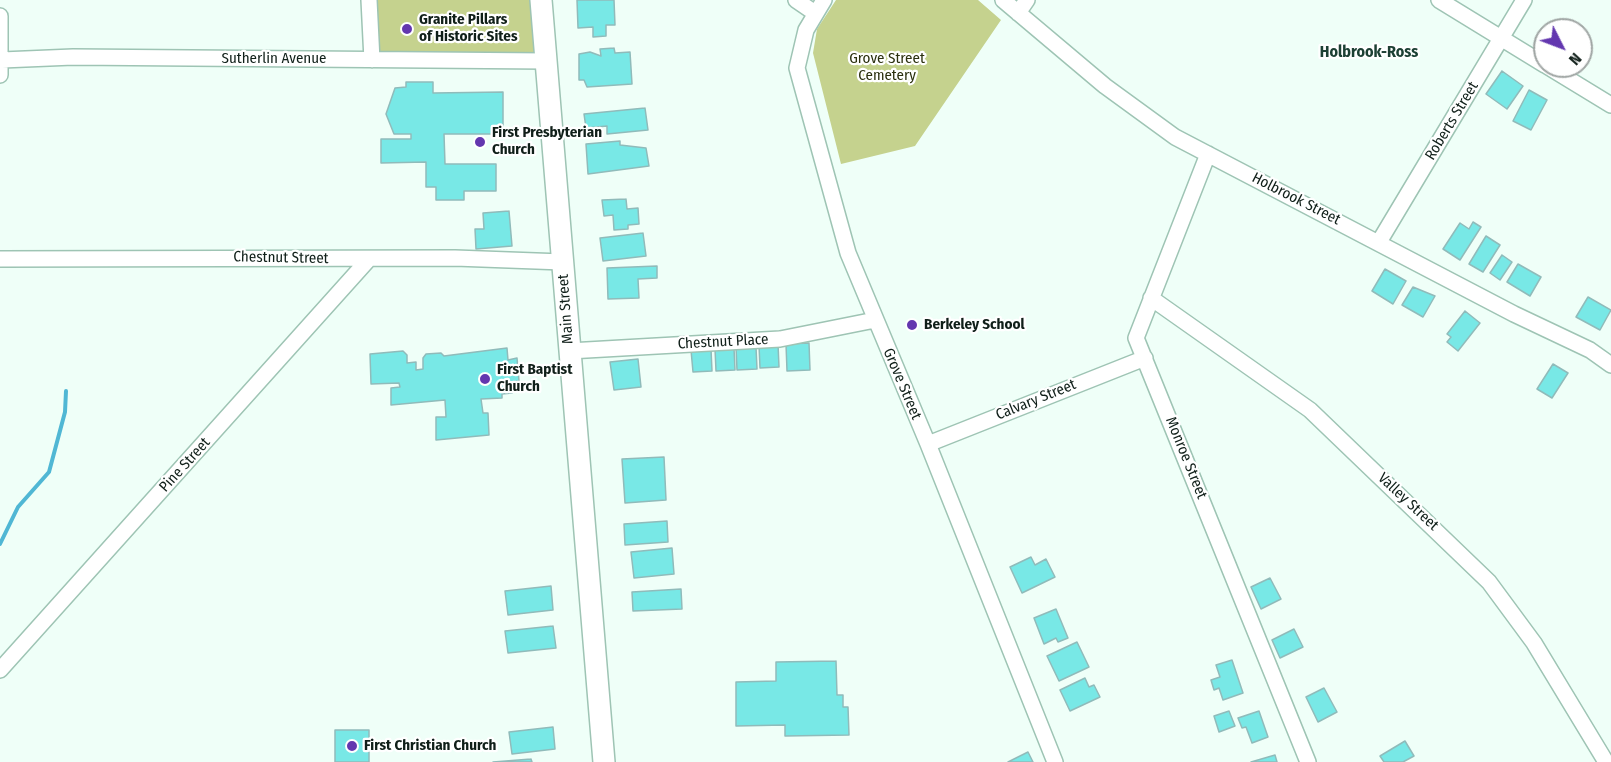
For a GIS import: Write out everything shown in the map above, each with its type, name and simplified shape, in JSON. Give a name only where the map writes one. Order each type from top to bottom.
[{"type":"main road","name":"Main Street","points":[[541,0],[604,762]]},
{"type":"street","points":[[369,0],[372,60]]},
{"type":"street","points":[[796,0],[815,13]]},
{"type":"street","name":"Grove Street","points":[[824,0],[815,13],[800,47],[797,68],[848,253],[874,320],[928,444],[1055,762]]},
{"type":"street","name":"Holbrook Street","points":[[1003,0],[1023,6],[1139,113],[1175,137],[1503,309],[1590,350],[1611,365]]},
{"type":"street","points":[[1439,0],[1533,57]]},
{"type":"street","name":"Roberts Street","points":[[1379,242],[1524,0]]},
{"type":"street","points":[[0,16],[1,67]]},
{"type":"street","name":"Sutherlin Avenue","points":[[1,67],[73,57],[546,62]]},
{"type":"street","points":[[1567,78],[1611,105]]},
{"type":"street","name":"Monroe Street","points":[[1208,154],[1136,338],[1308,762]]},
{"type":"street","name":"Chestnut Street","points":[[0,259],[214,257],[368,260],[455,258],[563,262]]},
{"type":"street","name":"Pine Street","points":[[0,670],[368,260]]},
{"type":"street","name":"Valley Street","points":[[1151,298],[1310,410],[1489,582],[1534,643],[1606,762]]},
{"type":"street","name":"Chestnut Place","points":[[569,351],[780,339],[874,320]]},
{"type":"street","name":"Calvary Street","points":[[928,444],[1145,358]]},
{"type":"green space","points":[[365,0],[541,0],[546,61],[372,60]]},
{"type":"green space","name":"Grove Street Cemetery","points":[[836,0],[978,0],[1001,20],[915,146],[841,164],[813,53],[817,29]]},
{"type":"building","points":[[577,0],[614,0],[615,25],[606,25],[606,36],[593,37],[593,27],[578,28]]},
{"type":"building","points":[[614,48],[615,53],[630,52],[632,84],[587,87],[584,80],[579,80],[579,54],[590,52],[601,56],[600,49]]},
{"type":"building","points":[[1502,71],[1523,86],[1507,109],[1486,94]]},
{"type":"building","points":[[406,82],[433,82],[433,93],[503,92],[503,134],[444,134],[445,164],[496,164],[496,191],[464,191],[464,200],[436,200],[436,187],[426,187],[426,162],[381,163],[381,139],[411,139],[411,134],[394,134],[386,114],[395,88],[406,87]]},
{"type":"building","points":[[1529,90],[1547,100],[1531,130],[1513,121]]},
{"type":"building","points":[[645,108],[648,130],[607,134],[607,126],[586,128],[584,114]]},
{"type":"building","points":[[620,141],[620,145],[646,148],[649,166],[588,174],[586,144]]},
{"type":"building","points":[[626,199],[627,209],[638,208],[639,224],[628,225],[628,229],[614,230],[613,215],[604,216],[602,200]]},
{"type":"building","points":[[509,211],[512,246],[476,249],[475,229],[484,229],[483,213]]},
{"type":"building","points":[[1473,222],[1481,227],[1460,260],[1443,249],[1460,223],[1469,229]]},
{"type":"building","points":[[643,233],[646,256],[603,261],[600,238]]},
{"type":"building","points":[[1486,236],[1500,245],[1483,272],[1469,264]]},
{"type":"building","points":[[1502,255],[1512,262],[1500,280],[1490,273]]},
{"type":"building","points":[[1518,264],[1541,277],[1530,296],[1507,282]]},
{"type":"building","points":[[657,266],[657,278],[638,279],[639,298],[608,299],[607,268]]},
{"type":"building","points":[[1385,269],[1406,281],[1393,304],[1372,291]]},
{"type":"building","points":[[1413,287],[1435,296],[1423,317],[1402,305]]},
{"type":"building","points":[[1588,297],[1611,310],[1600,330],[1576,317]]},
{"type":"building","points":[[1465,311],[1480,323],[1458,351],[1447,342],[1451,337],[1447,334]]},
{"type":"building","points":[[809,343],[810,370],[787,371],[786,344]]},
{"type":"building","points":[[778,344],[779,367],[760,368],[759,345]]},
{"type":"building","points":[[736,347],[756,347],[757,369],[737,370]]},
{"type":"building","points":[[507,348],[508,360],[517,358],[519,381],[511,382],[512,393],[502,394],[502,398],[481,399],[483,413],[488,413],[489,435],[436,440],[436,417],[446,417],[445,400],[391,405],[391,388],[400,387],[399,383],[371,384],[370,354],[403,351],[407,355],[407,363],[416,362],[416,370],[423,369],[423,358],[426,354],[441,353],[444,356]]},
{"type":"building","points":[[734,348],[735,370],[716,371],[715,349]]},
{"type":"building","points":[[711,349],[712,371],[693,372],[691,350]]},
{"type":"building","points":[[638,359],[641,387],[614,390],[610,362]]},
{"type":"building","points":[[1553,364],[1568,373],[1552,398],[1537,389]]},
{"type":"building","points":[[664,457],[666,500],[625,503],[622,459]]},
{"type":"building","points":[[667,521],[668,542],[625,545],[624,524]]},
{"type":"building","points":[[672,548],[674,574],[634,578],[631,552]]},
{"type":"building","points":[[1031,557],[1035,565],[1046,559],[1055,577],[1022,593],[1010,567]]},
{"type":"building","points":[[1270,578],[1281,599],[1261,609],[1251,587]]},
{"type":"building","points":[[551,586],[553,610],[508,615],[505,591]]},
{"type":"building","points":[[681,589],[682,609],[633,611],[632,592]]},
{"type":"building","points":[[1056,609],[1068,638],[1058,642],[1056,638],[1044,644],[1034,618]]},
{"type":"building","points":[[553,626],[556,648],[508,653],[505,631]]},
{"type":"building","points":[[1294,629],[1303,647],[1280,658],[1272,640]]},
{"type":"building","points":[[1077,642],[1089,667],[1059,681],[1047,656]]},
{"type":"building","points":[[1232,660],[1243,693],[1223,700],[1219,688],[1214,690],[1211,680],[1220,677],[1216,665]]},
{"type":"building","points":[[836,661],[837,695],[843,695],[843,707],[848,707],[849,735],[785,736],[785,725],[736,726],[736,682],[776,681],[776,662]]},
{"type":"building","points":[[1085,678],[1089,687],[1094,685],[1100,697],[1070,711],[1060,690]]},
{"type":"building","points":[[1324,688],[1337,712],[1318,722],[1306,697]]},
{"type":"building","points":[[1229,711],[1235,726],[1219,732],[1214,716]]},
{"type":"building","points":[[1259,711],[1268,737],[1252,743],[1246,727],[1242,728],[1238,718]]},
{"type":"building","points":[[553,727],[555,749],[512,754],[509,732]]},
{"type":"building","name":"First Christian Church","points":[[335,730],[369,730],[369,762],[335,762]]},
{"type":"building","points":[[1405,741],[1414,756],[1403,762],[1384,762],[1380,756]]},
{"type":"building","points":[[1028,752],[1033,762],[1008,762]]},
{"type":"building","points":[[1275,755],[1277,762],[1251,762]]},
{"type":"building","points":[[531,759],[532,762],[493,762]]},
{"type":"waterway","points":[[0,544],[18,507],[49,472],[65,412],[66,391]]},
{"type":"place","name":"Granite Pillars of Historic Sites","points":[[407,29]]},
{"type":"place","name":"First Presbyterian Church","points":[[480,142]]},
{"type":"place","name":"Berkeley School","points":[[912,325]]},
{"type":"place","name":"First Baptist Church","points":[[485,379]]},
{"type":"place","name":"First Christian Church","points":[[352,746]]},
{"type":"district","name":"Holbrook-Ross","points":[[1369,53]]}]
